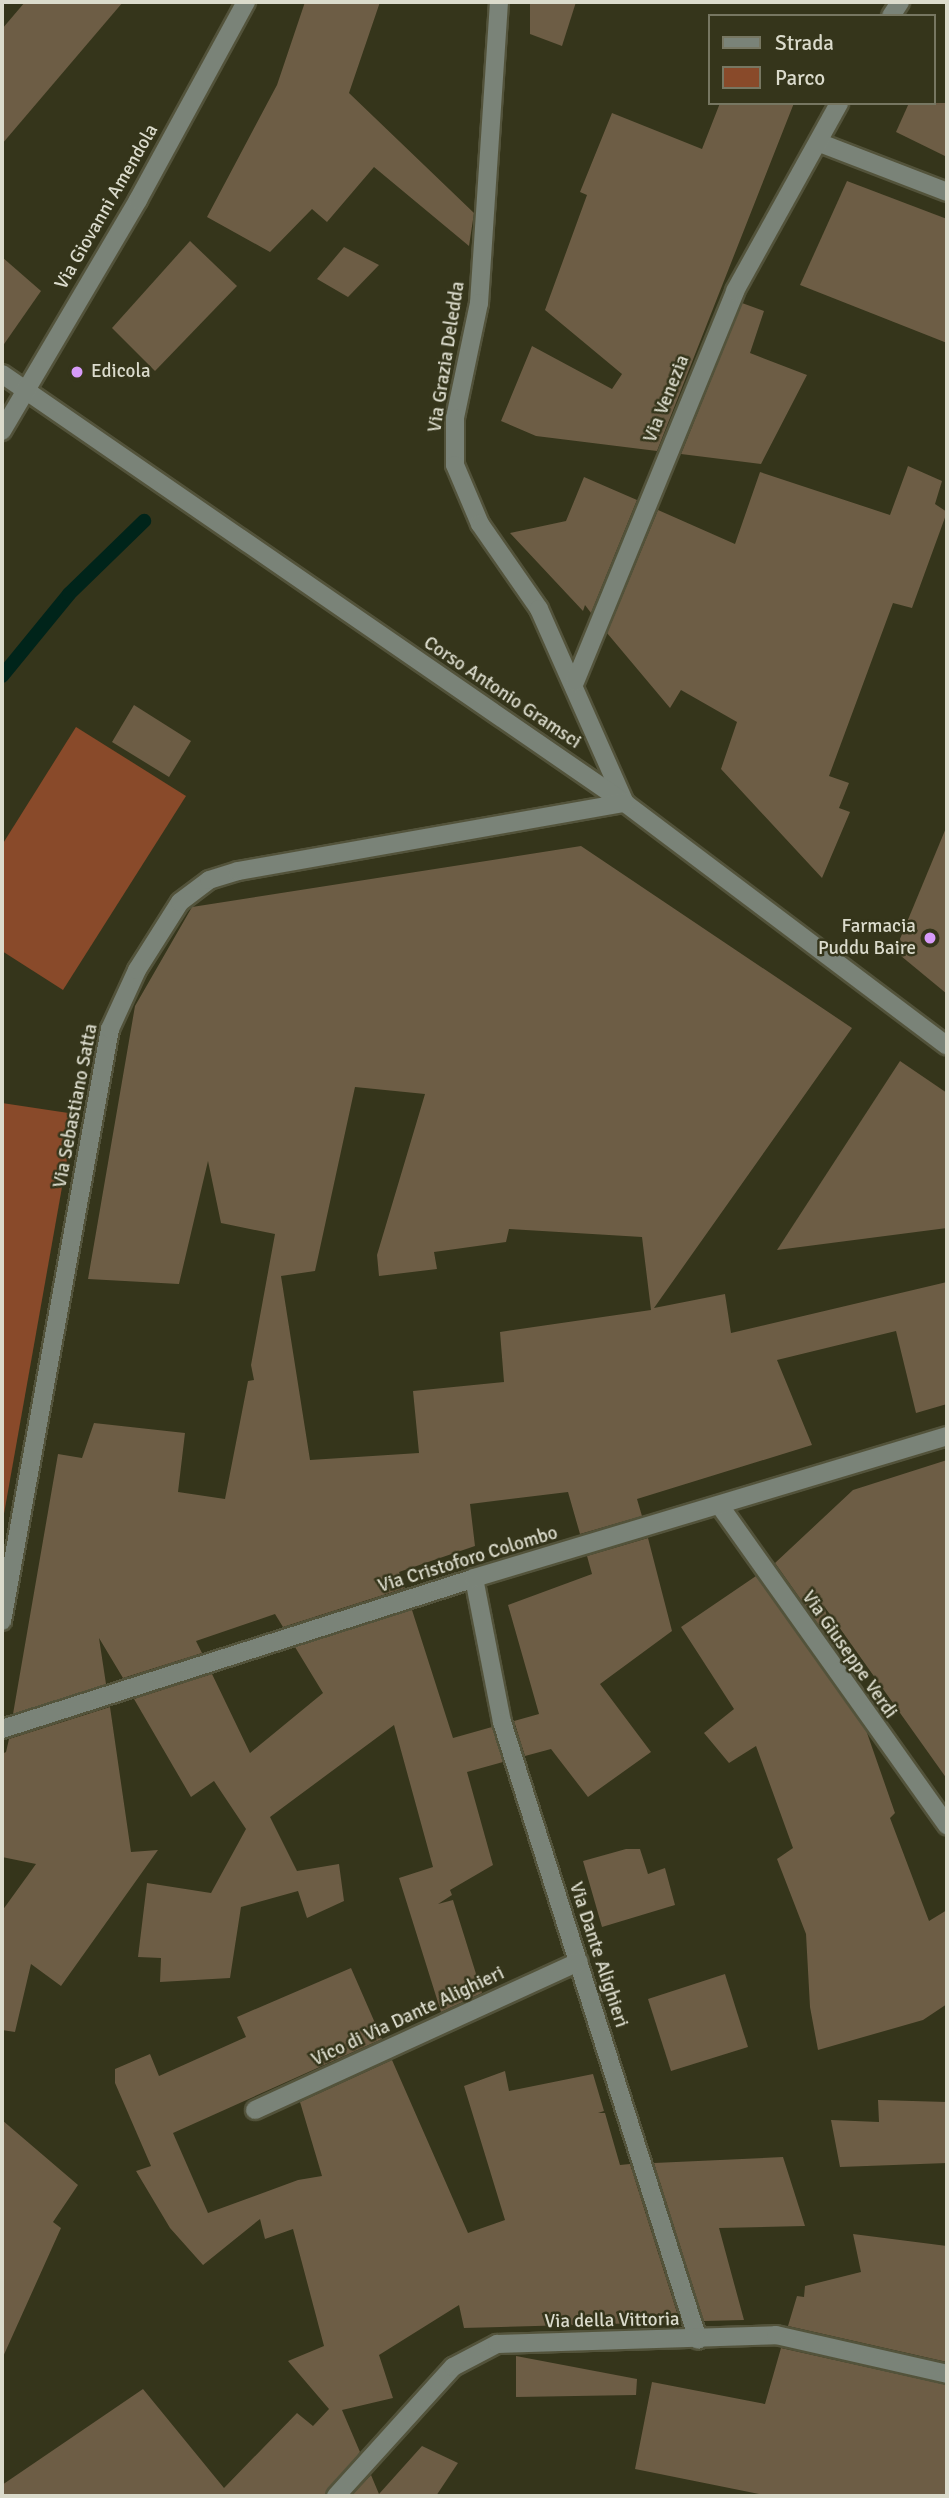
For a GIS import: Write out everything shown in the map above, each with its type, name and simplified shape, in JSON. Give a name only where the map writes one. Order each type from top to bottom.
[{"type":"street","name":"Via Giovanni Amendola","points":[[2,431],[23,389],[138,200],[246,2]]},
{"type":"street","name":"Via Grazia Deledda","points":[[499,2],[479,303],[455,418],[455,465],[480,524],[539,609],[575,682],[625,803]]},
{"type":"street","name":"Via Venezia","points":[[575,682],[734,291],[820,143],[838,105]]},
{"type":"street","points":[[820,143],[947,192]]},
{"type":"street","name":"Corso Antonio Gramsci","points":[[2,374],[625,803],[947,1046]]},
{"type":"street","name":"Via Sebastiano Satta","points":[[2,1621],[110,1029],[137,970],[180,902],[209,880],[238,871],[625,803]]},
{"type":"street","name":"Via Cristoforo Colombo","points":[[2,1729],[474,1578],[947,1436]]},
{"type":"street","name":"Via Giuseppe Verdi","points":[[720,1506],[947,1825]]},
{"type":"street","name":"Via Dante Alighieri","points":[[474,1578],[502,1722],[698,2340]]},
{"type":"street","name":"Vico di Via Dante Alighieri","points":[[254,2110],[579,1962]]},
{"type":"street","name":"Via della Vittoria","points":[[336,2496],[453,2367],[497,2344],[698,2340],[776,2335],[947,2374]]},
{"type":"green space","points":[[76,727],[186,796],[63,990],[2,951],[2,845]]},
{"type":"green space","points":[[2,1103],[75,1114],[2,1525]]},
{"type":"building","points":[[25,2],[123,2],[2,144],[2,29]]},
{"type":"building","points":[[305,2],[380,2],[349,93],[474,213],[469,246],[374,167],[327,222],[312,209],[270,252],[207,217],[277,85]]},
{"type":"building","points":[[530,2],[576,2],[562,46],[530,34]]},
{"type":"building","points":[[947,103],[947,157],[896,132],[908,105]]},
{"type":"building","points":[[719,105],[793,105],[657,451],[536,436],[501,421],[532,346],[612,389],[622,374],[545,310],[587,195],[580,192],[612,113],[702,149]]},
{"type":"building","points":[[847,181],[947,219],[947,343],[800,285]]},
{"type":"building","points":[[190,241],[237,286],[155,371],[112,328]]},
{"type":"building","points":[[344,247],[379,265],[348,297],[317,279]]},
{"type":"building","points":[[2,257],[41,291],[2,347]]},
{"type":"building","points":[[742,303],[764,311],[750,353],[807,375],[761,464],[681,454]]},
{"type":"building","points":[[908,466],[942,481],[935,504],[947,512],[912,608],[893,603],[829,776],[849,783],[839,808],[850,812],[822,878],[721,769],[737,722],[681,690],[670,708],[607,633],[658,510],[735,544],[760,472],[890,515]]},
{"type":"building","points":[[584,477],[637,500],[591,613],[585,605],[583,611],[510,533],[566,521]]},
{"type":"building","points":[[134,705],[191,741],[169,777],[112,742]]},
{"type":"building","points":[[947,828],[947,994],[895,951]]},
{"type":"building","points":[[581,846],[852,1028],[654,1308],[725,1294],[731,1333],[947,1282],[947,1404],[916,1413],[896,1331],[777,1360],[812,1445],[637,1499],[642,1516],[580,1534],[568,1492],[470,1504],[475,1546],[399,1572],[405,1588],[283,1627],[275,1614],[196,1641],[202,1653],[123,1678],[99,1638],[106,1684],[13,1714],[58,1454],[82,1458],[94,1423],[185,1433],[178,1492],[225,1499],[248,1381],[254,1380],[251,1365],[275,1234],[221,1223],[208,1161],[179,1284],[88,1279],[135,1006],[192,907]],"holes":[[[355,1087],[425,1094],[377,1255],[379,1276],[437,1269],[434,1252],[506,1242],[509,1229],[642,1237],[651,1310],[500,1332],[504,1382],[413,1391],[419,1453],[310,1460],[281,1276],[315,1271]]]},
{"type":"building","points":[[900,1061],[947,1093],[947,1228],[777,1250]]},
{"type":"building","points":[[947,1460],[947,1779],[824,1606],[837,1651],[775,1563],[853,1490]]},
{"type":"building","points":[[648,1538],[672,1631],[600,1684],[651,1752],[588,1797],[551,1749],[525,1756],[514,1721],[539,1714],[508,1605],[592,1574],[587,1556]]},
{"type":"building","points":[[756,1576],[866,1730],[895,1813],[890,1818],[929,1921],[947,1910],[947,2004],[923,2020],[818,2050],[810,2007],[806,1934],[777,1859],[793,1848],[756,1746],[729,1763],[704,1733],[734,1709],[681,1627]]},
{"type":"building","points":[[412,1610],[453,1738],[492,1727],[503,1762],[467,1772],[493,1865],[450,1890],[452,1895],[438,1904],[453,1900],[482,1993],[441,2012],[399,1878],[433,1867],[394,1725],[270,1817],[297,1871],[339,1864],[344,1901],[307,1918],[298,1891],[241,1907],[230,1978],[160,1982],[161,1958],[138,1957],[147,1883],[211,1893],[246,1829],[214,1781],[191,1797],[134,1699],[212,1674],[250,1753],[323,1693],[295,1647]]},
{"type":"building","points":[[110,1707],[131,1852],[158,1850],[61,1986],[31,1964],[15,2032],[2,2030],[2,1911],[36,1864],[2,1857],[2,1754],[6,1752],[9,1739]]},
{"type":"building","points":[[626,1849],[640,1849],[648,1874],[665,1868],[675,1905],[602,1927],[583,1861]]},
{"type":"building","points":[[351,1968],[382,2039],[173,2133],[208,2213],[298,2180],[322,2176],[300,2102],[392,2060],[468,2233],[505,2220],[464,2086],[505,2071],[509,2091],[593,2074],[604,2111],[598,2113],[605,2113],[620,2165],[630,2164],[680,2322],[464,2328],[459,2305],[379,2355],[393,2398],[342,2410],[360,2452],[325,2496],[2,2496],[2,2485],[143,2389],[224,2488],[297,2413],[313,2426],[329,2409],[288,2361],[324,2346],[293,2229],[265,2239],[260,2219],[203,2265],[170,2228],[136,2171],[151,2166],[115,2083],[115,2069],[150,2054],[159,2076],[246,2037],[237,2017]]},
{"type":"building","points":[[725,1974],[748,2047],[671,2071],[648,1999]]},
{"type":"building","points":[[878,2100],[947,2102],[947,2163],[840,2167],[831,2120],[879,2122]]},
{"type":"building","points":[[2,2120],[78,2185],[53,2222],[61,2228],[2,2359]]},
{"type":"building","points":[[783,2157],[805,2226],[719,2228],[744,2320],[704,2321],[654,2163]]},
{"type":"building","points":[[853,2234],[947,2246],[947,2362],[788,2326],[797,2296],[804,2297],[805,2286],[861,2272]]},
{"type":"building","points":[[781,2348],[947,2385],[947,2496],[769,2496],[635,2469],[652,2382],[765,2404]]},
{"type":"building","points":[[516,2356],[637,2379],[636,2395],[516,2397]]},
{"type":"building","points":[[422,2446],[458,2463],[436,2496],[351,2496],[371,2475],[379,2494]]},
{"type":"waterway","points":[[2,676],[69,594],[144,521]]},
{"type":"place","name":"Edicola","points":[[77,372]]},
{"type":"place","name":"Farmacia Puddu Baire","points":[[930,938]]}]
